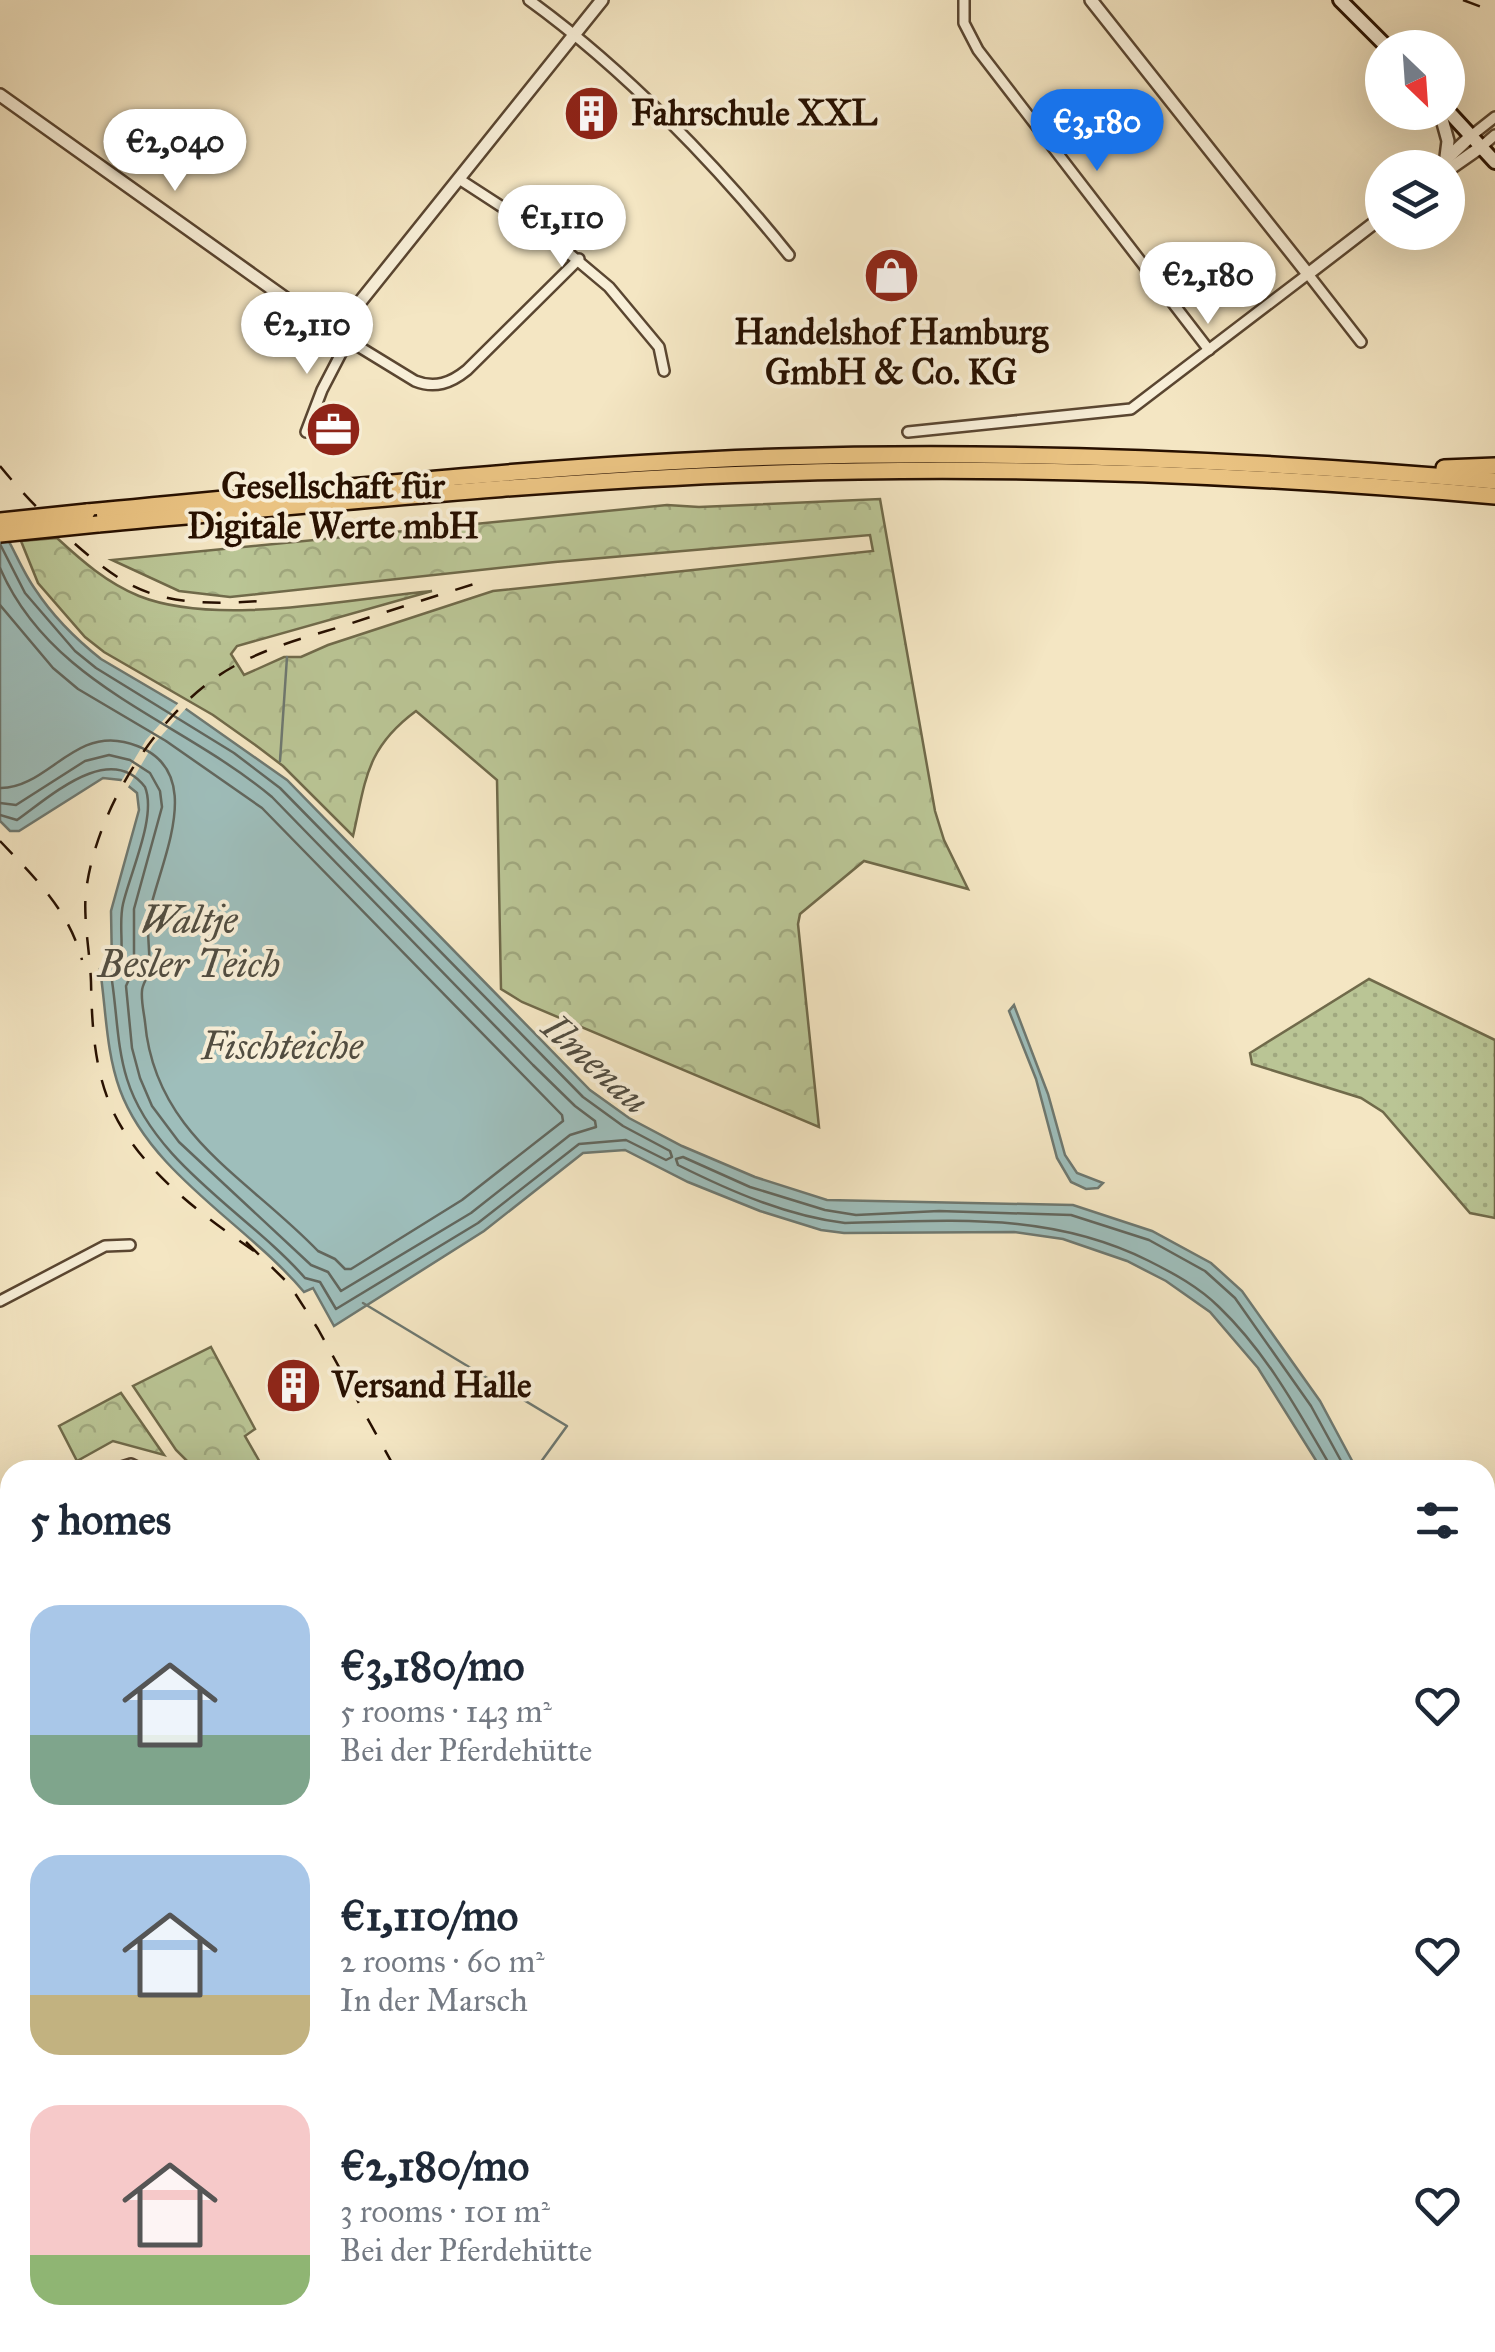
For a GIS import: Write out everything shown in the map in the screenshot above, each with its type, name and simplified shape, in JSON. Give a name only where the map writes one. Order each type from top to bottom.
[{"type":"highway","points":[[0,534],[92,518],[473,476],[774,457],[1056,454],[1495,481]]},
{"type":"highway","points":[[1362,470],[1495,466]]},
{"type":"highway","points":[[0,521],[537,486],[844,471],[1186,474],[1495,496]]},
{"type":"highway","points":[[1449,492],[1495,508]]},
{"type":"main road","points":[[1340,0],[1370,30]]},
{"type":"main road","points":[[1465,129],[1495,162]]},
{"type":"street","points":[[528,0],[574,35],[684,138],[789,254]]},
{"type":"street","points":[[0,95],[314,318],[335,322],[352,312],[602,0]]},
{"type":"street","points":[[964,0],[964,22],[978,50],[1209,350]]},
{"type":"street","points":[[1091,0],[1361,342]]},
{"type":"street","points":[[1464,150],[1495,118]]},
{"type":"street","points":[[1476,141],[1495,135]]},
{"type":"street","points":[[459,178],[579,259],[628,307],[659,348],[664,371]]},
{"type":"street","points":[[908,432],[1132,409],[1365,229]]},
{"type":"street","points":[[335,322],[348,340],[416,381],[425,385],[446,383],[467,370],[579,259]]},
{"type":"street","points":[[306,432],[348,340]]},
{"type":"street","points":[[0,1302],[105,1246],[130,1245]]},
{"type":"green space","points":[[880,499],[935,811],[944,840],[968,889],[864,861],[800,914],[819,1127],[522,1002],[501,989],[497,780],[416,711],[378,752],[365,781],[353,836],[283,766],[258,747],[85,637],[38,583],[21,541],[57,538],[116,585],[171,605],[206,609],[283,608],[432,591],[237,646],[231,654],[244,675],[284,657],[301,657],[493,591],[873,551],[870,535],[555,562],[230,597],[179,591],[112,560],[667,505]]},
{"type":"green space","points":[[1369,979],[1495,1040],[1495,1218],[1470,1213],[1383,1112],[1361,1098],[1252,1064],[1250,1053]]},
{"type":"green space","points":[[211,1347],[255,1429],[245,1436],[259,1460],[186,1460],[133,1386]]},
{"type":"green space","points":[[121,1393],[164,1455],[113,1441],[76,1460],[59,1426]]},
{"type":"water","name":"Fischteiche","points":[[0,526],[35,589],[74,635],[101,659],[186,709],[287,780],[590,1090],[629,1118],[755,1177],[827,1200],[1073,1205],[1152,1231],[1211,1263],[1242,1291],[1320,1401],[1352,1460],[1316,1460],[1258,1368],[1210,1312],[1166,1281],[1127,1261],[1063,1239],[1014,1232],[821,1230],[688,1182],[625,1150],[583,1153],[484,1231],[334,1326],[313,1288],[304,1292],[154,1148],[120,1090],[109,1046],[100,969],[112,967],[111,911],[139,810],[137,793],[121,780],[103,778],[19,831],[10,831],[0,821]]},
{"type":"water","points":[[1014,1005],[1048,1094],[1065,1155],[1077,1173],[1103,1183],[1098,1188],[1086,1189],[1071,1182],[1057,1158],[1036,1079],[1009,1011]]},
{"type":"pier","points":[[181,700],[189,705],[153,745],[127,789],[119,785],[146,740]]},
{"type":"waterway","points":[[280,761],[287,657]]},
{"type":"waterway","points":[[363,1303],[567,1426],[542,1460]]},
{"type":"railway","points":[[1463,0],[1495,12]]},
{"type":"railway","points":[[0,466],[61,531],[131,585],[177,600],[260,601]]},
{"type":"railway","points":[[254,1251],[164,1180],[122,1128],[106,1094],[94,1039],[85,913],[86,891],[101,832],[147,747],[188,700],[226,671],[291,642],[487,580]]},
{"type":"railway","points":[[0,841],[59,910],[82,960]]},
{"type":"railway","points":[[246,1242],[289,1284],[390,1460]]},
{"type":"place","name":"Fahrschule XXL","points":[[592,113]]},
{"type":"place","name":"Handelshof Hamburg GmbH & Co. KG","points":[[891,276]]},
{"type":"place","name":"Gesellschaft für Digitale Werte mbH","points":[[333,430]]},
{"type":"place","name":"Versand Halle","points":[[293,1385]]},
{"type":"water label","name":"Waltje Besler Teich","points":[[189,942]]},
{"type":"water label","name":"Ilmenau","points":[[596,1064]]}]
